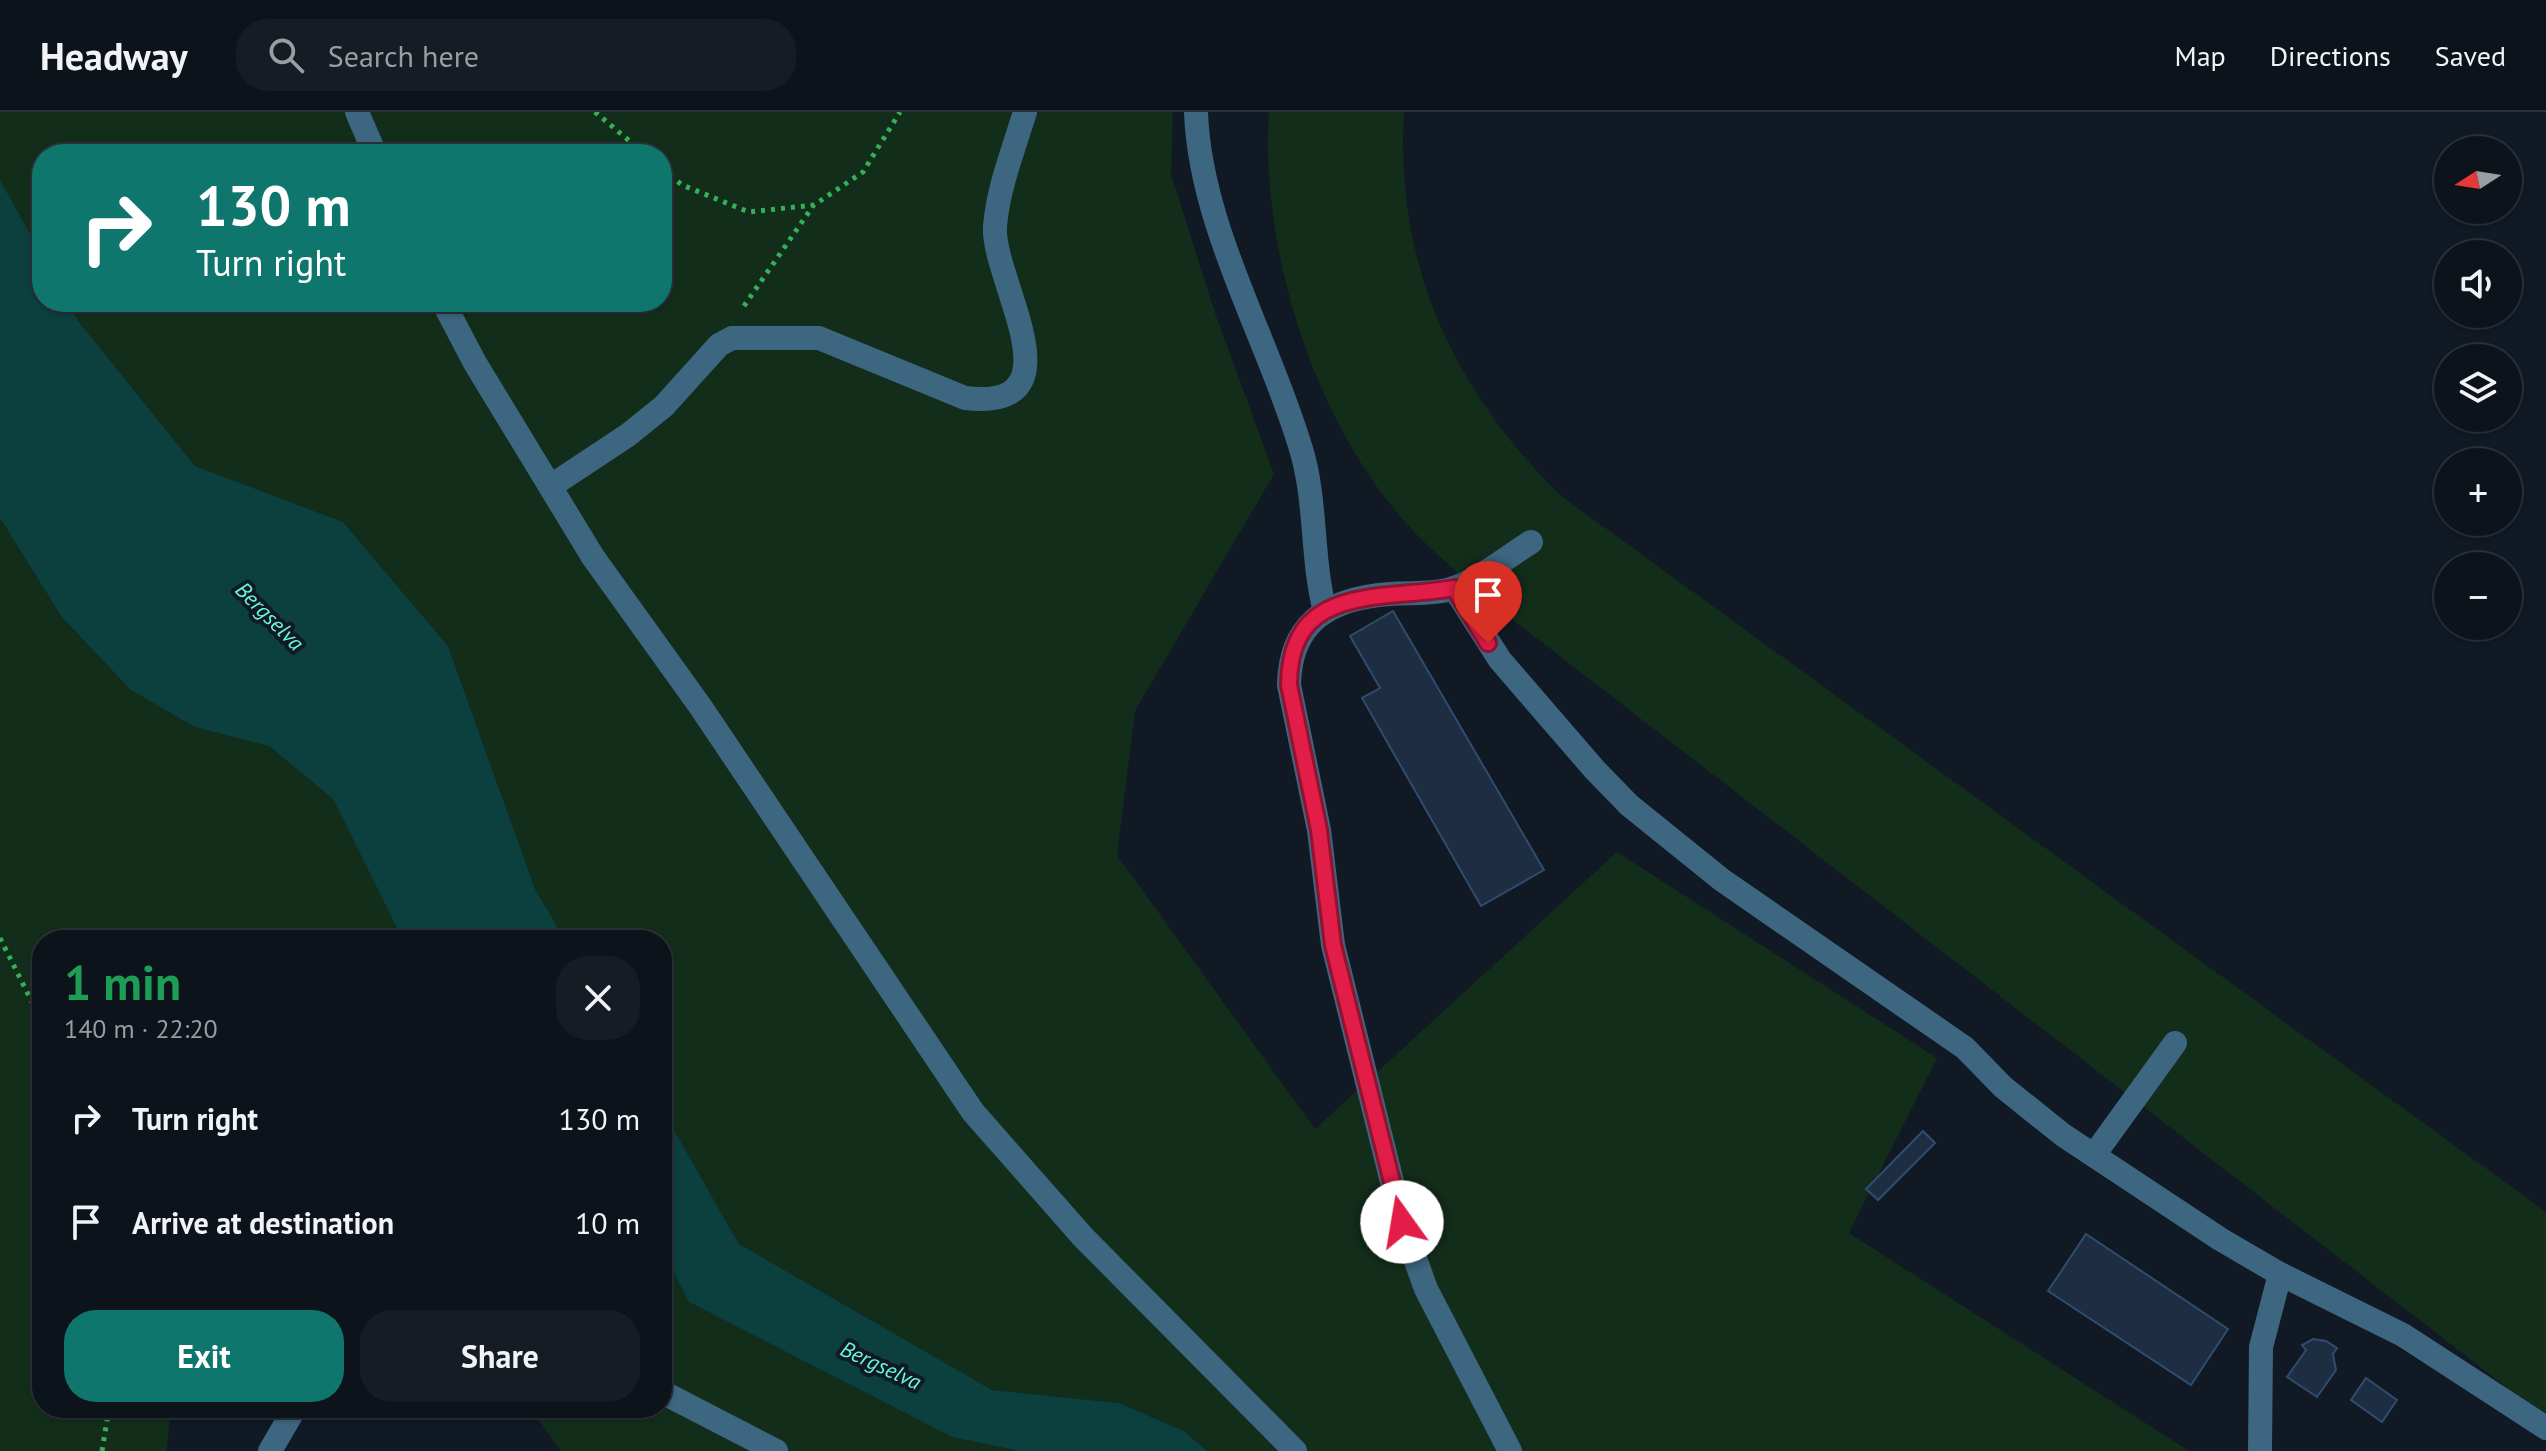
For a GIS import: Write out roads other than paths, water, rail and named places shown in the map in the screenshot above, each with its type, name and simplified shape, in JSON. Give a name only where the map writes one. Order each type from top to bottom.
[{"type":"street","points":[[357,112],[371,144]]},
{"type":"street","points":[[551,486],[628,435],[664,406],[719,345],[744,336],[819,338],[965,398],[986,400],[1008,394],[1022,380],[1027,357],[997,252],[995,226],[1025,112]]},
{"type":"street","points":[[1196,112],[1219,230],[1301,447],[1310,496],[1315,573],[1325,611]]},
{"type":"street","points":[[448,312],[475,363],[593,557],[700,706],[973,1112],[1083,1237],[1295,1451]]},
{"type":"street","points":[[1510,1451],[1414,1258],[1333,945],[1319,830],[1289,685],[1289,667],[1298,639],[1325,611],[1358,597],[1454,588],[1531,542]]},
{"type":"street","points":[[1454,588],[1500,660],[1562,734],[1636,812],[1722,880],[1965,1048],[2003,1087],[2063,1135],[2280,1274],[2403,1335],[2546,1428]]},
{"type":"street","points":[[2094,1155],[2175,1043]]},
{"type":"street","points":[[2260,1451],[2261,1347],[2280,1274]]},
{"type":"street","points":[[672,1397],[776,1451]]},
{"type":"street","points":[[270,1451],[289,1418]]},
{"type":"water","name":"Bergselva","points":[[0,180],[32,237],[32,312],[74,312],[195,466],[343,522],[448,646],[535,889],[559,930],[398,930],[333,799],[269,746],[195,727],[131,690],[61,616],[0,518]]},
{"type":"water","name":"Bergselva","points":[[672,1127],[739,1244],[992,1390],[1119,1403],[1184,1431],[1207,1451],[1019,1451],[952,1437],[689,1302],[672,1269]]}]
